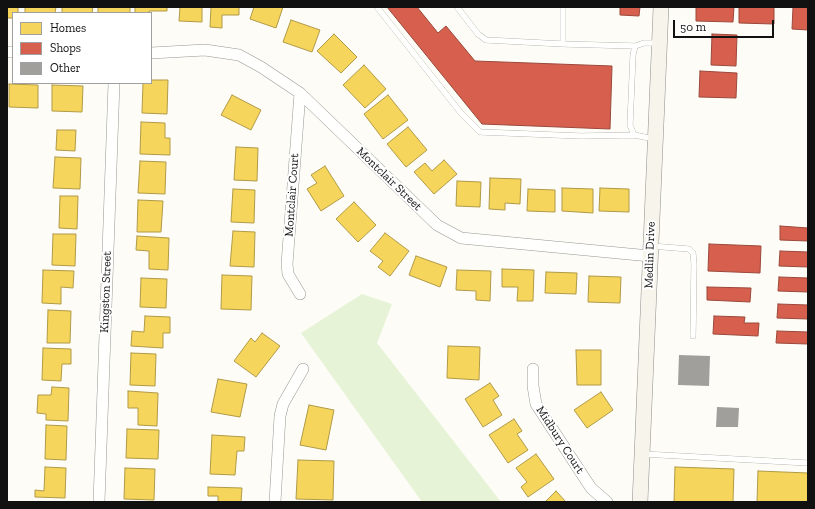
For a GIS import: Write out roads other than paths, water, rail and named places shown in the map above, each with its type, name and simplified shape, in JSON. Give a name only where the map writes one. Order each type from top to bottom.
[{"type":"street","name":"Medlin Drive","points":[[640,502],[661,7]]},
{"type":"street","name":"Montclair Street","points":[[152,53],[205,50],[239,55],[261,67],[300,93],[437,226],[461,238],[651,251]]},
{"type":"street","name":"Kingston Street","points":[[99,502],[114,84]]},
{"type":"street","name":"Montclair Court","points":[[300,93],[287,264],[288,274],[300,294]]},
{"type":"street","points":[[275,502],[280,416],[283,404],[303,369]]},
{"type":"street","name":"Midbury Court","points":[[533,369],[533,386],[536,404],[591,488],[607,502]]},
{"type":"lane","points":[[377,7],[461,113],[480,132],[581,136],[634,135],[655,139]]},
{"type":"lane","points":[[456,7],[478,34],[486,40],[635,46],[644,43],[659,43]]},
{"type":"lane","points":[[563,7],[563,44]]},
{"type":"lane","points":[[634,135],[630,125],[633,55],[635,46]]},
{"type":"lane","points":[[651,251],[689,249],[693,253],[693,336]]},
{"type":"lane","points":[[642,454],[808,463]]}]
